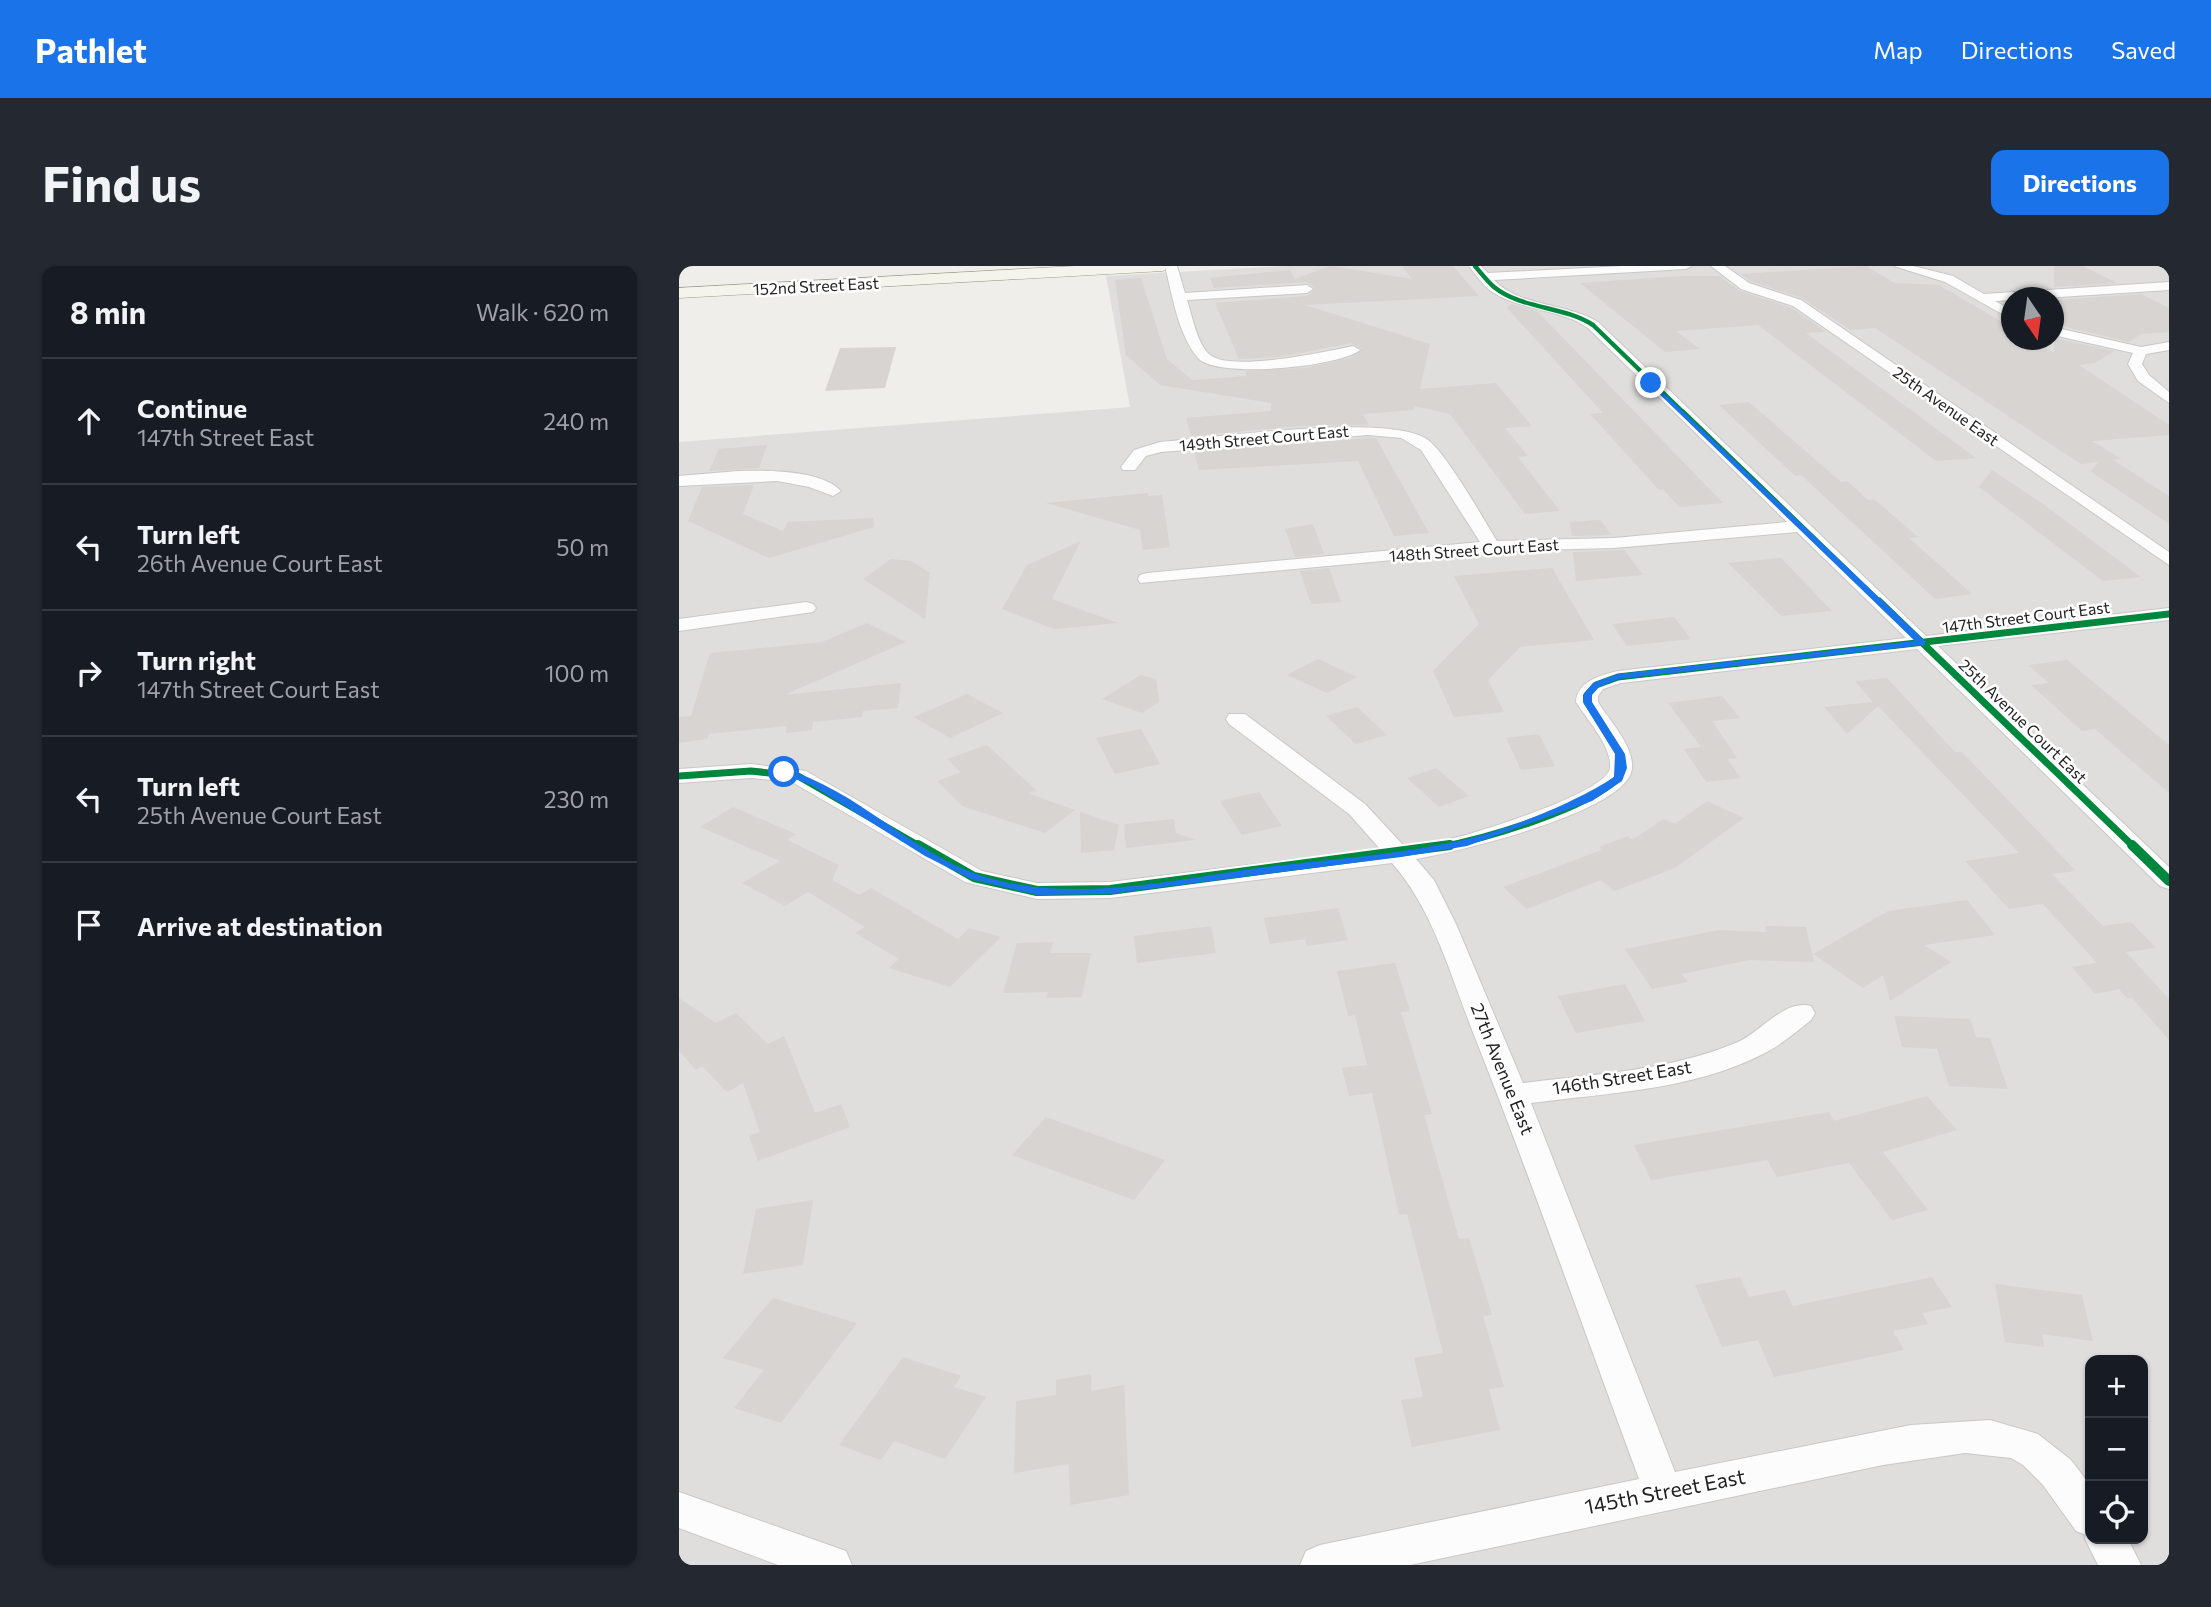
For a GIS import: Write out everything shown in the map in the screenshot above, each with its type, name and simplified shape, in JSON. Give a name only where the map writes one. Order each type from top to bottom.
[{"type":"main road","name":"152nd Street East","points":[[679,293],[1163,266]]},
{"type":"street","points":[[1171,266],[1199,350],[1212,362],[1239,364],[1310,359],[1353,350]]},
{"type":"street","points":[[1481,272],[1686,266]]},
{"type":"street","name":"25th Avenue East","points":[[1717,266],[1745,286],[1797,303],[2169,560]]},
{"type":"street","points":[[1900,266],[1938,275],[2001,309]]},
{"type":"street","name":"25th Avenue Court East","points":[[1481,272],[1495,288],[1511,296],[1564,311],[1593,325],[2169,881]]},
{"type":"street","points":[[1982,298],[2169,286]]},
{"type":"street","points":[[1180,297],[1307,289]]},
{"type":"street","points":[[2064,334],[2139,356],[2169,345]]},
{"type":"street","points":[[2139,356],[2137,370],[2169,399]]},
{"type":"street","name":"149th Street Court East","points":[[1129,467],[1140,453],[1160,447],[1368,430],[1406,435],[1427,447],[1492,546]]},
{"type":"street","points":[[679,481],[784,475],[811,479],[833,491]]},
{"type":"street","name":"148th Street Court East","points":[[1147,579],[1492,546],[1614,543],[1801,526]]},
{"type":"street","points":[[679,625],[806,608]]},
{"type":"street","name":"147th Street Court East","points":[[1401,854],[1467,842],[1589,799],[1609,788],[1622,768],[1620,754],[1587,702],[1587,695],[1596,685],[1618,677],[2169,614]]},
{"type":"street","name":"27th Avenue East","points":[[1237,719],[1357,809],[1401,854],[1421,880],[1443,924],[1513,1095],[1663,1492]]},
{"type":"street","points":[[679,776],[751,771],[798,776],[974,877],[1037,891],[1109,890],[1401,854]]},
{"type":"street","name":"146th Street East","points":[[1513,1095],[1669,1073],[1709,1063],[1751,1049],[1801,1013]]},
{"type":"street","name":"145th Street East","points":[[1320,1565],[1663,1492],[1933,1440],[1980,1437],[2012,1441],[2048,1464],[2085,1511]]},
{"type":"street","points":[[679,1510],[832,1565]]},
{"type":"street","points":[[2108,1544],[2121,1565]]},
{"type":"shaded area","points":[[1285,266],[2169,266],[2169,1565],[679,1565],[679,442],[1130,407],[1106,276]]},
{"type":"building","points":[[1330,266],[1412,279],[1402,266],[1453,266],[1479,296],[1305,305],[1430,344],[1420,389],[1496,383],[1532,426],[1505,428],[1528,456],[1518,457],[1560,511],[1525,514],[1450,414],[1415,406],[1413,410],[1363,414],[1369,425],[1300,426],[1191,436],[1186,418],[1271,411],[1271,403],[1160,385],[1126,355],[1115,280],[1141,278],[1167,359],[1192,380],[1247,376],[1245,371],[1305,368],[1349,358],[1362,349],[1352,343],[1279,357],[1239,359],[1215,303],[1307,296],[1315,288],[1307,282],[1214,288],[1210,278],[1290,270],[1295,279]]},
{"type":"building","points":[[1866,266],[1895,283],[1939,285],[2001,322],[2001,350],[2049,350],[2054,353],[2054,350],[2064,350],[2064,340],[2114,351],[2095,363],[2079,365],[2169,425],[2169,435],[2092,441],[2122,459],[2113,460],[2169,496],[2169,524],[2091,472],[2098,462],[2081,464],[1875,328],[1850,330],[1802,298],[1750,281],[1741,274]]},
{"type":"building","points":[[2054,266],[2083,266],[2117,283],[2054,287]]},
{"type":"building","points":[[1719,276],[1740,291],[1792,308],[1826,332],[1806,333],[1976,458],[1936,461],[1758,325],[1676,331],[1700,349],[1665,352],[1580,283]]},
{"type":"building","points":[[2141,294],[2169,308],[2169,332],[2141,334],[2129,342],[2064,326],[2064,299]]},
{"type":"building","points":[[1511,304],[1538,312],[1723,503],[1679,507],[1663,489],[1659,490],[1590,414],[1603,413],[1507,308]]},
{"type":"building","points":[[896,347],[885,388],[825,391],[840,348]]},
{"type":"building","points":[[1749,402],[1841,482],[1847,481],[1868,500],[1874,499],[1918,537],[1909,538],[1972,594],[1935,599],[1801,475],[1795,476],[1719,405]]},
{"type":"building","points":[[1376,438],[1429,533],[1394,536],[1358,461],[1199,470],[1194,452]]},
{"type":"building","points":[[767,445],[759,468],[709,471],[719,449]]},
{"type":"building","points":[[1992,470],[2043,504],[2141,577],[2103,581],[1979,487]]},
{"type":"building","points":[[754,485],[743,514],[783,531],[788,522],[873,518],[874,527],[769,558],[688,521],[702,487]]},
{"type":"building","points":[[1148,493],[1148,496],[1162,495],[1170,547],[1143,550],[1140,530],[1046,503]]},
{"type":"building","points":[[1600,520],[1612,535],[1572,536],[1570,522]]},
{"type":"building","points":[[1313,524],[1324,554],[1295,557],[1285,529]]},
{"type":"building","points":[[1081,541],[1052,599],[1118,623],[1054,629],[1002,609],[1027,565]]},
{"type":"building","points":[[1624,550],[1643,575],[1576,581],[1573,552]]},
{"type":"building","points":[[1781,558],[1832,611],[1781,616],[1728,563]]},
{"type":"building","points":[[891,559],[911,561],[930,573],[925,619],[863,579]]},
{"type":"building","points":[[1329,568],[1341,602],[1311,604],[1300,571]]},
{"type":"building","points":[[1552,568],[1594,640],[1520,647],[1488,680],[1504,712],[1454,717],[1433,671],[1479,624],[1454,576]]},
{"type":"building","points":[[1674,617],[1691,639],[1627,646],[1612,624]]},
{"type":"building","points":[[867,623],[906,642],[784,695],[901,683],[898,708],[863,711],[862,717],[813,722],[812,730],[786,733],[787,726],[709,734],[707,739],[679,743],[679,717],[691,716],[710,653],[822,642]]},
{"type":"building","points":[[1318,659],[1357,677],[1327,693],[1287,675]]},
{"type":"building","points":[[2067,660],[2169,745],[2169,793],[2095,729],[2082,731],[2031,685],[2049,683],[2028,665]]},
{"type":"building","points":[[1141,675],[1156,679],[1159,702],[1142,713],[1102,699]]},
{"type":"building","points":[[1887,678],[1955,752],[1962,752],[2076,871],[2052,874],[2103,926],[2131,922],[2156,948],[2126,952],[2169,999],[2169,1040],[2132,998],[2127,998],[2119,989],[2095,994],[2072,967],[2097,963],[2043,904],[2009,909],[1965,861],[2019,853],[1878,706],[1847,734],[1824,707],[1873,702],[1855,681]]},
{"type":"building","points":[[967,694],[1003,713],[950,738],[914,717]]},
{"type":"building","points":[[1722,696],[1740,718],[1712,721],[1737,758],[1727,759],[1741,778],[1706,782],[1684,749],[1701,747],[1668,703]]},
{"type":"building","points":[[1357,707],[1387,735],[1356,744],[1326,716]]},
{"type":"building","points":[[1141,729],[1160,764],[1115,774],[1096,738]]},
{"type":"building","points":[[1539,734],[1555,766],[1521,770],[1506,738]]},
{"type":"building","points":[[987,745],[1037,791],[1027,793],[1075,810],[1045,833],[962,806],[937,781],[961,772],[947,759]]},
{"type":"building","points":[[1436,768],[1469,796],[1439,807],[1407,778]]},
{"type":"building","points":[[1259,792],[1282,826],[1242,835],[1220,801]]},
{"type":"building","points":[[1707,801],[1744,818],[1675,868],[1614,891],[1601,880],[1527,909],[1503,887],[1602,850],[1599,847],[1628,836],[1632,840],[1664,819],[1675,824]]},
{"type":"building","points":[[733,807],[796,834],[787,840],[839,865],[832,880],[859,895],[871,888],[958,939],[969,928],[1001,937],[950,987],[889,968],[899,959],[855,933],[865,927],[808,892],[785,906],[742,883],[780,861],[700,827]]},
{"type":"building","points":[[1080,812],[1119,825],[1114,850],[1081,853]]},
{"type":"building","points":[[1174,819],[1176,833],[1196,840],[1126,848],[1124,824]]},
{"type":"building","points":[[1967,900],[1995,935],[1924,945],[1951,962],[1890,1001],[1883,975],[1863,988],[1813,954],[1888,911]]},
{"type":"building","points":[[1338,908],[1348,940],[1307,946],[1305,939],[1270,944],[1264,918]]},
{"type":"building","points":[[1211,926],[1216,953],[1137,963],[1134,936]]},
{"type":"building","points":[[1765,926],[1806,927],[1814,962],[1749,960],[1682,974],[1688,982],[1652,989],[1625,949],[1719,930],[1766,932]]},
{"type":"building","points":[[1053,942],[1050,953],[1091,953],[1082,997],[1046,998],[1048,992],[1003,993],[1017,943]]},
{"type":"building","points":[[1395,963],[1410,1011],[1401,1012],[1432,1114],[1424,1115],[1459,1239],[1469,1238],[1492,1315],[1483,1316],[1504,1387],[1489,1389],[1500,1430],[1412,1447],[1401,1400],[1423,1397],[1414,1358],[1443,1353],[1407,1214],[1399,1215],[1372,1093],[1349,1096],[1342,1068],[1367,1065],[1355,1015],[1348,1016],[1337,971]]},
{"type":"building","points":[[1625,984],[1645,1021],[1576,1033],[1558,996]]},
{"type":"building","points":[[679,998],[716,1023],[736,1013],[768,1044],[784,1036],[815,1113],[841,1104],[850,1127],[758,1161],[749,1136],[760,1132],[743,1083],[727,1092],[702,1066],[696,1070],[679,1051]]},
{"type":"building","points":[[1894,1016],[1970,1019],[1976,1037],[1990,1038],[2008,1089],[1949,1086],[1937,1049],[1902,1047]]},
{"type":"building","points":[[1927,1096],[1957,1130],[1883,1152],[1928,1210],[1892,1220],[1849,1163],[1777,1177],[1767,1160],[1651,1180],[1634,1145],[1829,1112],[1834,1121]]},
{"type":"building","points":[[1046,1117],[1165,1160],[1134,1200],[1012,1155]]},
{"type":"building","points":[[813,1200],[803,1265],[743,1274],[756,1209]]},
{"type":"building","points":[[1740,1277],[1749,1297],[1785,1290],[1793,1306],[1932,1277],[1952,1307],[1922,1313],[1928,1324],[1893,1331],[1904,1350],[1774,1377],[1758,1340],[1722,1347],[1695,1285]]},
{"type":"building","points":[[1995,1284],[2082,1295],[2093,1341],[2042,1334],[2044,1347],[2005,1342]]},
{"type":"building","points":[[773,1298],[857,1323],[781,1423],[734,1408],[764,1370],[723,1358]]},
{"type":"building","points":[[903,1357],[961,1376],[954,1387],[986,1397],[945,1459],[894,1441],[881,1460],[839,1445]]},
{"type":"building","points":[[1091,1374],[1091,1391],[1124,1385],[1129,1495],[1070,1505],[1069,1464],[1014,1473],[1016,1401],[1056,1395],[1056,1380]]},
{"type":"cycle path","points":[[1475,266],[1495,288],[1511,296],[1581,317],[1593,325],[2169,881]]},
{"type":"cycle path","points":[[679,776],[751,771],[798,776],[974,877],[1037,891],[1110,890],[1401,854],[1467,842],[1589,799],[1609,787],[1618,778],[1621,768],[1620,754],[1587,702],[1587,695],[1596,685],[1618,677],[2169,614]]},
{"type":"route","points":[[784,772],[817,784],[929,853],[974,877],[1011,888],[1037,891],[1109,890],[1401,854],[1467,842],[1589,799],[1609,788],[1618,778],[1622,768],[1620,754],[1587,702],[1587,695],[1596,685],[1618,677],[1922,643],[1651,383]]}]
